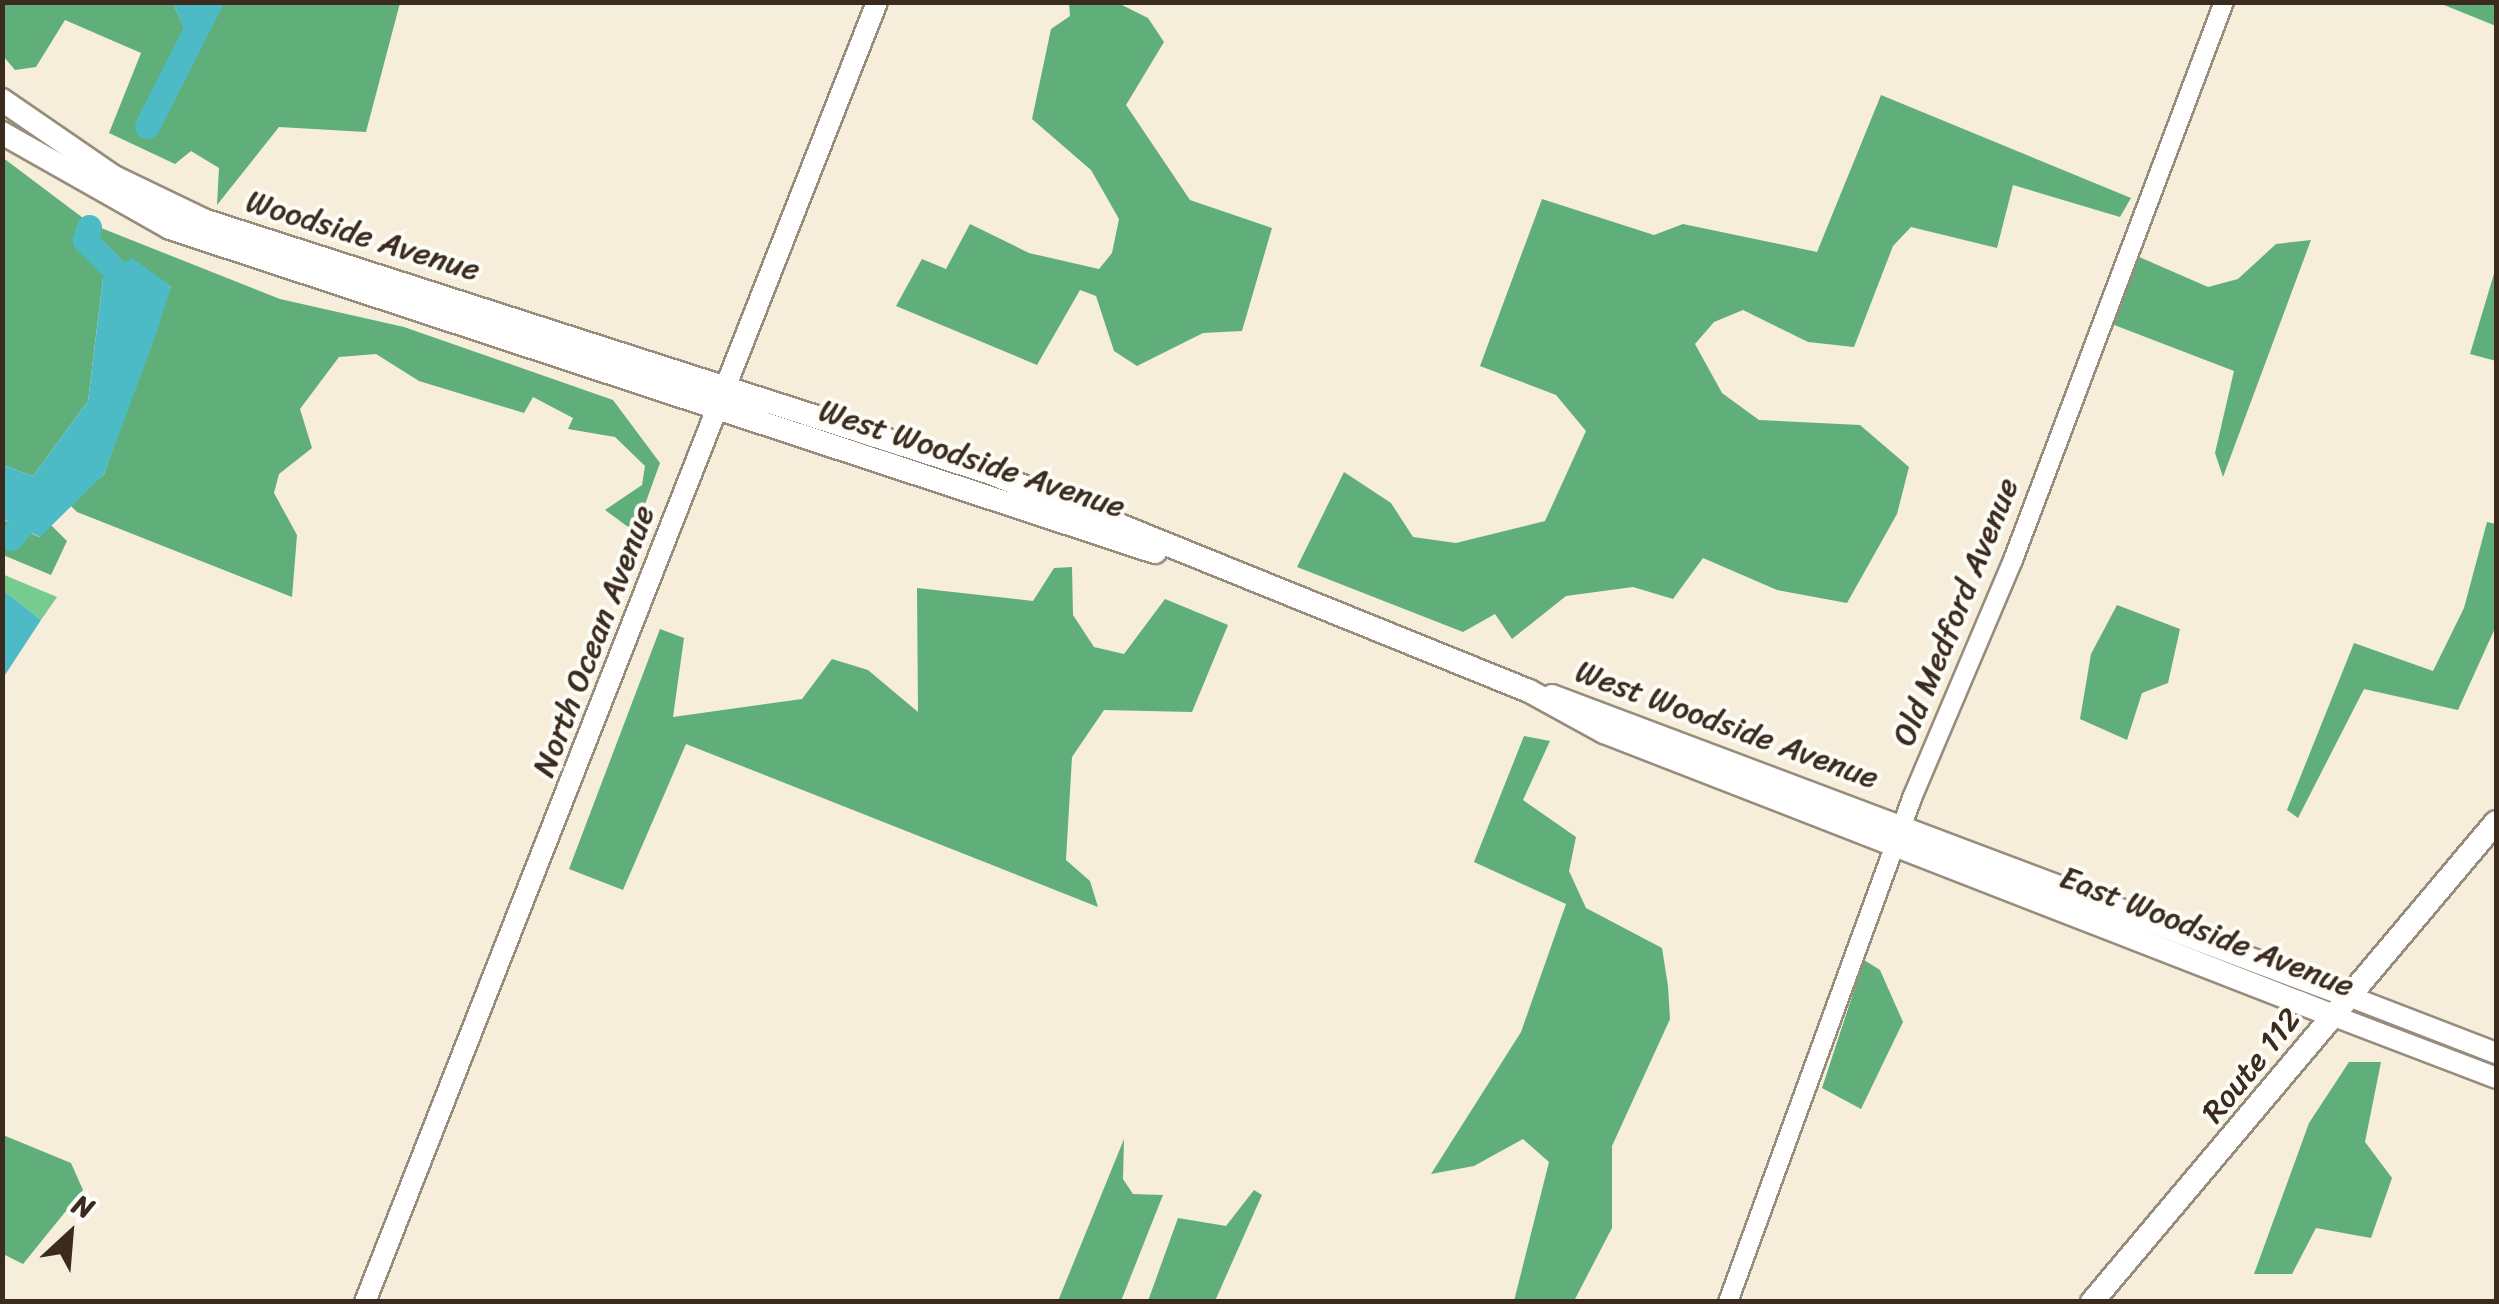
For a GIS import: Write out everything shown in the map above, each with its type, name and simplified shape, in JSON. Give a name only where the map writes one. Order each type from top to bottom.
[{"type":"main road","name":"North Ocean Avenue","points":[[364,1302],[877,2]]},
{"type":"main road","name":"Woodside Avenue","points":[[2,100],[114,177],[206,221],[728,385]]},
{"type":"main road","name":"Woodside Avenue","points":[[2,132],[170,228],[718,410]]},
{"type":"main road","name":"West Woodside Avenue","points":[[728,385],[1041,492],[1206,566],[1529,691],[1604,732],[1894,848]]},
{"type":"main road","name":"West Woodside Avenue","points":[[718,410],[1206,566]]},
{"type":"main road","name":"West Woodside Avenue","points":[[1529,691],[1595,705],[1902,823]]},
{"type":"main road","name":"Route 112","points":[[2092,1302],[2496,822]]},
{"type":"main road","name":"East Woodside Avenue","points":[[1902,823],[2496,1053]]},
{"type":"main road","name":"East Woodside Avenue","points":[[1894,848],[2496,1078]]},
{"type":"street","name":"Old Medford Avenue","points":[[1728,1302],[1902,823],[2224,2]]},
{"type":"green space","points":[[3,3],[173,3],[190,42],[221,3],[400,3],[366,132],[279,127],[217,205],[219,168],[191,151],[175,164],[109,133],[141,53],[65,20],[36,67],[15,70],[3,56]]},
{"type":"green space","points":[[1069,3],[1118,3],[1148,18],[1164,42],[1126,105],[1190,200],[1272,228],[1242,331],[1203,333],[1137,366],[1114,351],[1096,296],[1080,290],[1037,365],[896,306],[922,259],[946,269],[970,224],[1029,253],[1099,269],[1112,253],[1119,219],[1091,170],[1032,119],[1051,29],[1070,16]]},
{"type":"green space","points":[[2439,3],[2496,3],[2496,26]]},
{"type":"green space","points":[[1881,95],[2131,198],[2120,217],[2013,185],[1997,248],[1911,227],[1893,246],[1854,347],[1808,342],[1743,310],[1714,322],[1695,344],[1722,393],[1759,420],[1860,425],[1909,467],[1897,514],[1847,603],[1777,590],[1703,558],[1673,599],[1633,587],[1566,596],[1512,639],[1495,614],[1463,632],[1297,567],[1344,472],[1391,503],[1413,537],[1456,543],[1545,521],[1586,431],[1556,395],[1480,366],[1542,199],[1654,235],[1683,224],[1817,252]]},
{"type":"green space","points":[[2,157],[91,224],[280,299],[404,327],[613,400],[660,463],[635,532],[605,510],[642,485],[645,466],[615,437],[568,429],[573,418],[533,397],[524,413],[419,381],[376,354],[339,357],[300,409],[312,448],[279,474],[274,493],[297,535],[292,597],[77,512],[70,505],[104,474],[171,286],[103,278],[88,401],[33,476],[3,465]]},
{"type":"green space","points":[[2311,240],[2223,477],[2215,453],[2234,371],[2109,323],[2137,256],[2208,287],[2238,279],[2276,244]]},
{"type":"green space","points":[[2496,267],[2496,361],[2470,354]]},
{"type":"green space","points":[[2,519],[39,537],[51,525],[67,541],[51,575],[3,555]]},
{"type":"green space","points":[[2487,522],[2496,524],[2496,626],[2458,710],[2364,689],[2298,818],[2287,810],[2354,643],[2433,671],[2464,608]]},
{"type":"green space","points":[[1072,567],[1073,615],[1094,647],[1124,654],[1165,599],[1228,625],[1192,712],[1104,710],[1072,757],[1066,860],[1090,881],[1098,907],[686,744],[623,890],[569,869],[660,629],[684,638],[673,717],[802,699],[832,659],[868,670],[918,712],[917,588],[1033,601],[1054,568]]},
{"type":"green space","points":[[2,574],[57,597],[41,620],[3,590]]},
{"type":"green space","points":[[2117,605],[2180,629],[2168,683],[2142,693],[2127,740],[2080,719],[2091,654]]},
{"type":"green space","points":[[1524,736],[1550,741],[1523,800],[1576,837],[1569,871],[1586,908],[1662,948],[1668,986],[1670,1019],[1612,1146],[1612,1228],[1574,1301],[1514,1301],[1549,1162],[1523,1139],[1474,1166],[1431,1174],[1521,1032],[1566,904],[1474,862]]},
{"type":"green space","points":[[1864,960],[1880,970],[1903,1022],[1861,1109],[1822,1088]]},
{"type":"green space","points":[[2349,1062],[2381,1062],[2365,1142],[2392,1178],[2371,1238],[2316,1228],[2292,1274],[2254,1274],[2309,1123]]},
{"type":"green space","points":[[3,1135],[71,1163],[83,1190],[23,1264],[3,1254]]},
{"type":"green space","points":[[1124,1139],[1123,1179],[1133,1194],[1163,1195],[1121,1301],[1058,1301]]},
{"type":"green space","points":[[1254,1190],[1262,1195],[1215,1301],[1148,1301],[1178,1218],[1226,1226]]},
{"type":"water","points":[[173,2],[221,3],[190,43]]},
{"type":"water","points":[[132,258],[171,286],[157,332],[104,474],[40,537],[3,519],[3,465],[33,476],[88,401],[103,278]]},
{"type":"water","points":[[3,590],[41,620],[2,678]]},
{"type":"waterway","points":[[147,126],[210,2]]},
{"type":"waterway","points":[[89,227],[85,240],[129,284],[125,298]]},
{"type":"waterway","points":[[11,538],[40,501]]}]
